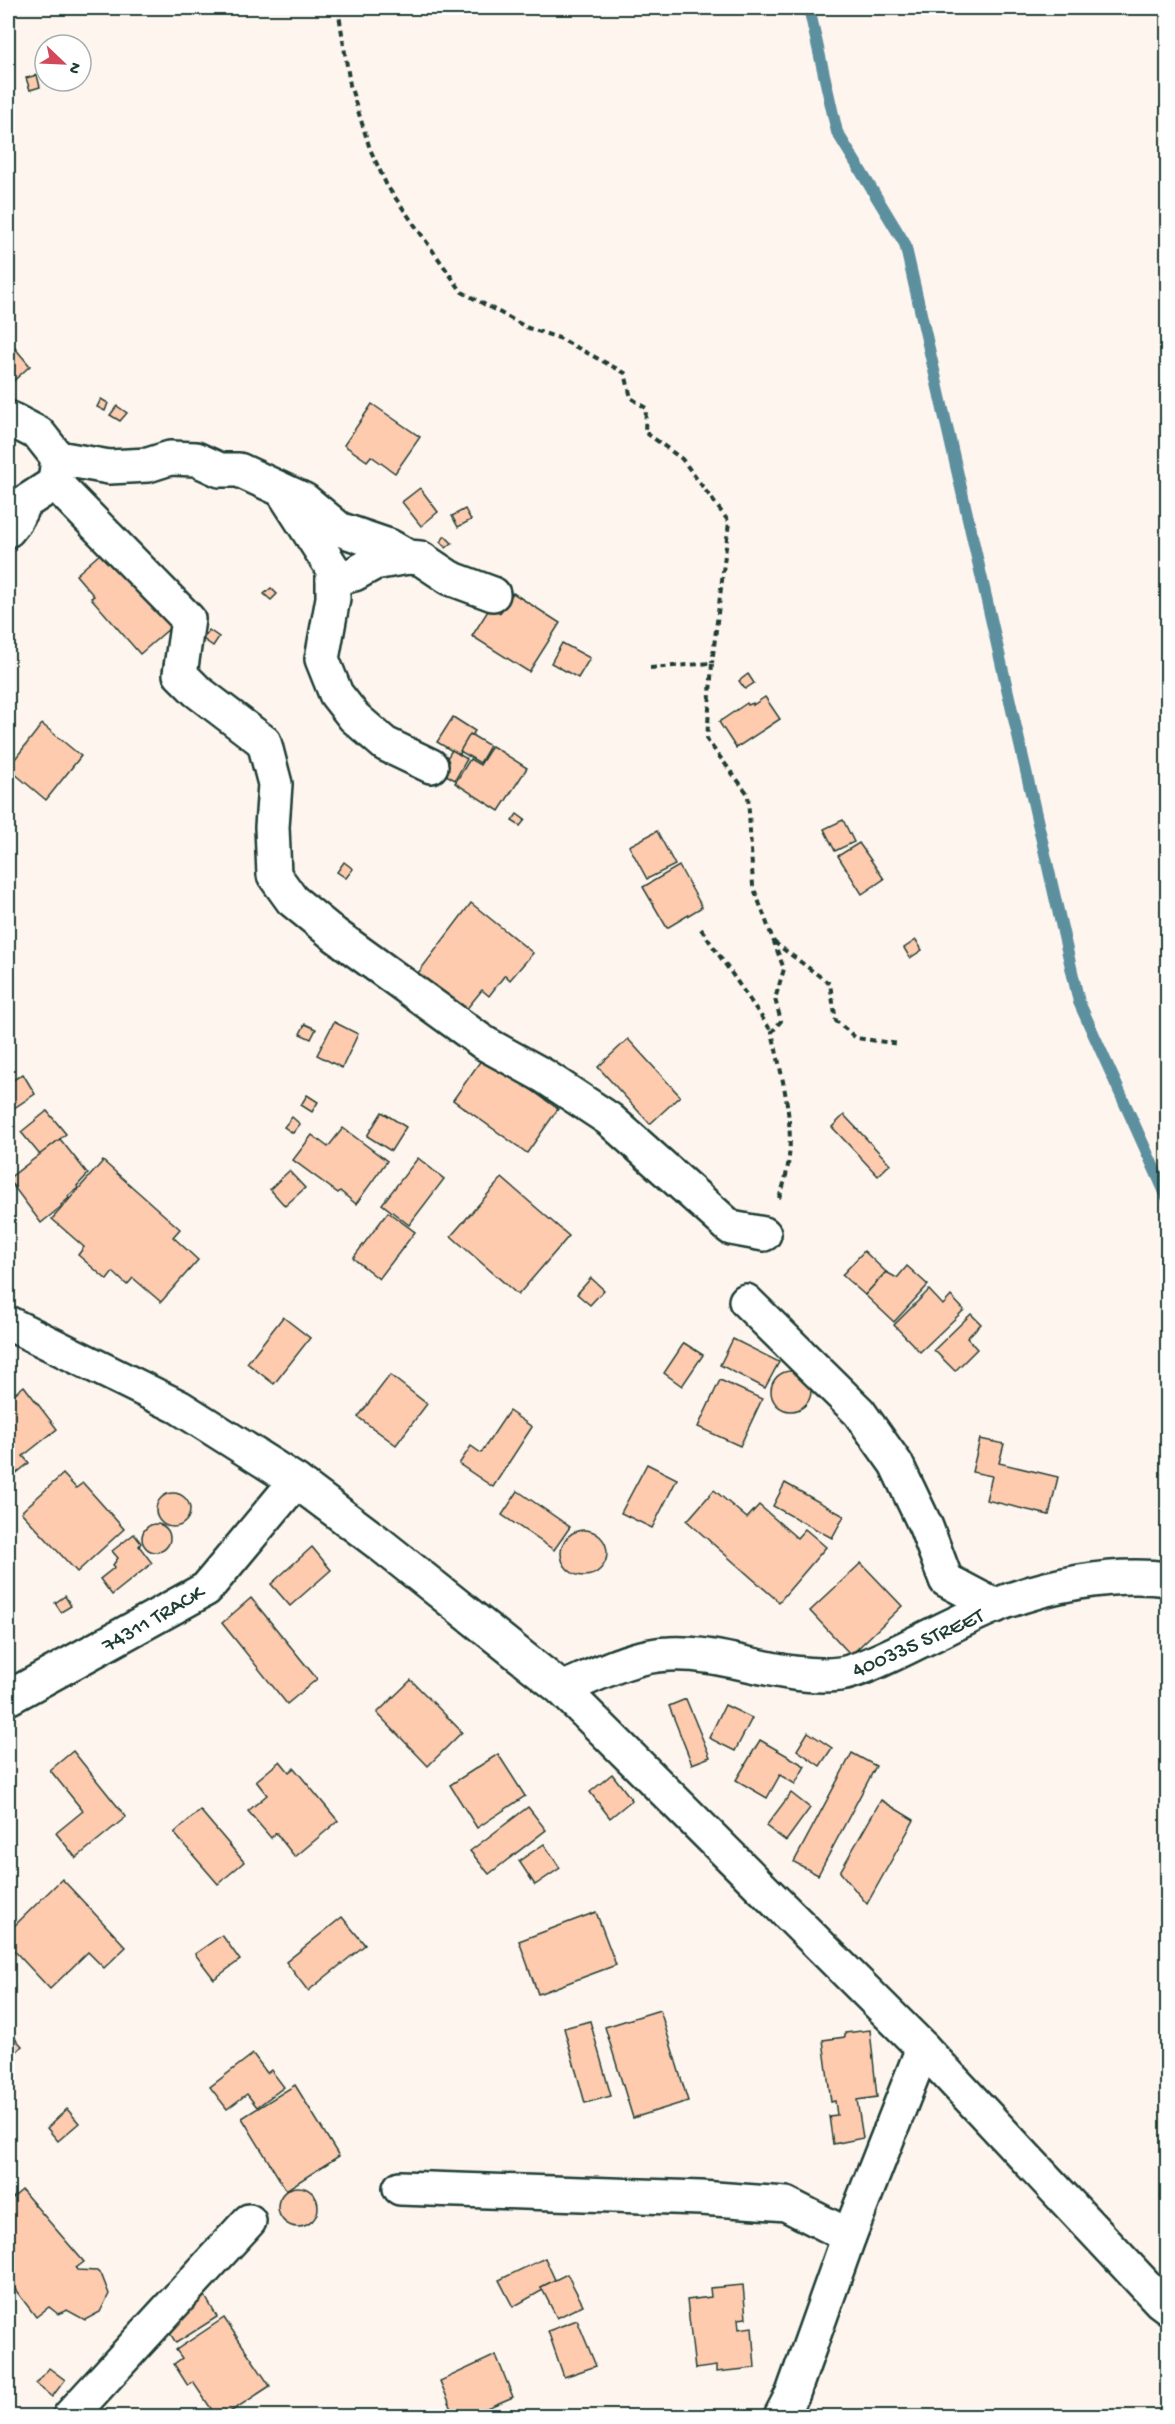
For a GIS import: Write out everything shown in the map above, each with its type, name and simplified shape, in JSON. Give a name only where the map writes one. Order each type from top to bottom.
[{"type":"street","points":[[8,418],[39,434],[57,471],[188,619],[180,674],[197,691],[264,742],[275,784],[272,827],[274,875],[292,900],[335,935],[484,1043],[544,1076],[609,1119],[731,1228],[764,1234]]},
{"type":"street","points":[[8,530],[24,502],[57,471],[148,465],[170,458],[196,459],[220,470],[240,470],[304,500],[339,529],[389,546],[408,557]]},
{"type":"street","points":[[281,489],[333,569],[333,598],[322,659],[336,694],[354,717],[385,744],[431,766]]},
{"type":"street","points":[[333,579],[354,574],[374,563],[408,557],[420,558],[450,578],[493,594]]},
{"type":"street","points":[[746,1301],[859,1412],[896,1464],[926,1527],[946,1580],[995,1606]]},
{"type":"street","points":[[8,1323],[179,1407],[296,1481],[380,1544],[562,1689],[923,2048],[1167,2307]]},
{"type":"street","name":"74311 TRACK","points":[[8,1698],[206,1589],[296,1481]]},
{"type":"street","name":"400335 STREET","points":[[562,1689],[632,1660],[669,1654],[722,1658],[803,1675],[843,1674],[995,1606],[1082,1580],[1148,1576],[1167,1579]]},
{"type":"street","points":[[780,2416],[793,2393],[849,2236],[923,2048]]},
{"type":"street","points":[[400,2188],[701,2198],[786,2204],[849,2236]]},
{"type":"street","points":[[70,2416],[249,2221]]},
{"type":"path","points":[[338,8],[350,85],[370,148],[387,186],[462,292],[528,328],[559,338],[625,373],[631,398],[646,408],[645,432],[682,459],[729,522],[712,663],[707,740],[748,794],[753,886],[784,969],[775,999],[781,1021],[772,1032]]},
{"type":"path","points":[[650,668],[712,663]]},
{"type":"path","points":[[701,929],[772,1032],[791,1120],[786,1183],[764,1234]]},
{"type":"path","points":[[773,942],[830,984],[836,1021],[856,1038],[898,1044]]},
{"type":"building","points":[[33,76],[33,89],[30,90],[26,78]]},
{"type":"building","points":[[8,340],[30,366],[10,384],[8,381]]},
{"type":"building","points":[[101,399],[108,403],[105,411],[97,407]]},
{"type":"building","points":[[372,404],[420,437],[395,473],[371,456],[367,461],[344,445]]},
{"type":"building","points":[[117,406],[127,413],[120,421],[110,415]]},
{"type":"building","points":[[420,488],[438,512],[421,526],[402,502]]},
{"type":"building","points":[[465,509],[471,520],[458,527],[452,516]]},
{"type":"building","points":[[445,536],[452,543],[446,548],[440,542]]},
{"type":"building","points":[[110,545],[178,621],[140,654],[91,598],[94,596],[76,575]]},
{"type":"building","points":[[271,588],[277,594],[271,600],[264,594]]},
{"type":"building","points":[[513,593],[560,623],[529,672],[472,636],[491,606],[500,613]]},
{"type":"building","points":[[209,630],[219,637],[213,646],[203,639]]},
{"type":"building","points":[[562,643],[590,658],[578,678],[551,663]]},
{"type":"building","points":[[748,674],[754,683],[745,689],[739,681]]},
{"type":"building","points":[[765,697],[780,719],[736,748],[719,722],[747,703],[748,705],[753,703],[753,705]]},
{"type":"building","points":[[453,717],[475,731],[459,755],[437,742]]},
{"type":"building","points":[[42,724],[81,756],[46,800],[8,768]]},
{"type":"building","points":[[470,734],[490,746],[480,763],[460,751]]},
{"type":"building","points":[[492,746],[527,768],[499,811],[455,783],[470,759],[480,765]]},
{"type":"building","points":[[452,750],[467,759],[455,780],[439,771]]},
{"type":"building","points":[[517,814],[525,820],[520,826],[512,821]]},
{"type":"building","points":[[843,820],[854,842],[835,851],[824,829]]},
{"type":"building","points":[[657,831],[675,865],[647,879],[629,846]]},
{"type":"building","points":[[859,843],[884,879],[862,894],[838,856]]},
{"type":"building","points":[[344,862],[353,869],[346,878],[337,872]]},
{"type":"building","points":[[679,866],[702,907],[667,928],[643,887]]},
{"type":"building","points":[[471,903],[533,953],[510,980],[505,975],[489,996],[482,990],[465,1011],[418,973]]},
{"type":"building","points":[[916,940],[922,950],[910,958],[904,948]]},
{"type":"building","points":[[334,1022],[358,1034],[342,1068],[317,1055]]},
{"type":"building","points":[[305,1024],[316,1029],[311,1039],[300,1034]]},
{"type":"building","points":[[628,1039],[680,1096],[650,1124],[598,1067]]},
{"type":"building","points":[[484,1056],[558,1109],[527,1153],[453,1100]]},
{"type":"building","points":[[23,1074],[35,1094],[8,1112],[8,1083]]},
{"type":"building","points":[[307,1095],[318,1102],[312,1112],[301,1105]]},
{"type":"building","points":[[47,1111],[66,1134],[40,1155],[21,1132]]},
{"type":"building","points":[[382,1112],[406,1127],[391,1151],[367,1136]]},
{"type":"building","points":[[844,1115],[890,1164],[878,1176],[832,1127]]},
{"type":"building","points":[[292,1117],[300,1124],[293,1133],[284,1127]]},
{"type":"building","points":[[343,1128],[387,1161],[356,1204],[293,1160],[312,1135],[328,1147]]},
{"type":"building","points":[[60,1139],[88,1174],[62,1206],[41,1223],[8,1179]]},
{"type":"building","points":[[418,1158],[444,1179],[409,1225],[382,1204]]},
{"type":"building","points":[[103,1161],[180,1229],[173,1237],[198,1260],[161,1302],[133,1278],[127,1285],[113,1272],[107,1280],[78,1255],[84,1247],[52,1219]]},
{"type":"building","points":[[289,1171],[305,1188],[285,1206],[270,1189]]},
{"type":"building","points":[[502,1178],[569,1236],[518,1295],[451,1236]]},
{"type":"building","points":[[388,1212],[415,1232],[379,1279],[353,1258]]},
{"type":"building","points":[[864,1251],[886,1272],[865,1295],[842,1275]]},
{"type":"building","points":[[907,1266],[928,1285],[894,1322],[865,1295],[886,1272],[897,1278]]},
{"type":"building","points":[[591,1278],[604,1290],[590,1305],[577,1294]]},
{"type":"building","points":[[929,1290],[943,1305],[951,1296],[964,1310],[920,1352],[894,1325]]},
{"type":"building","points":[[971,1314],[981,1324],[967,1338],[977,1349],[955,1371],[934,1350]]},
{"type":"building","points":[[283,1317],[310,1338],[274,1384],[247,1363]]},
{"type":"building","points":[[733,1339],[779,1362],[765,1388],[720,1365]]},
{"type":"building","points":[[684,1343],[703,1355],[682,1386],[664,1373]]},
{"type":"building","points":[[791,1371],[805,1377],[811,1391],[805,1405],[791,1411],[777,1405],[771,1391],[777,1377]]},
{"type":"building","points":[[390,1375],[427,1404],[396,1445],[358,1417]]},
{"type":"building","points":[[720,1380],[762,1399],[740,1446],[698,1427]]},
{"type":"building","points":[[24,1386],[57,1429],[23,1456],[29,1463],[8,1480],[8,1399]]},
{"type":"building","points":[[509,1411],[532,1427],[493,1487],[459,1464],[471,1446],[481,1453]]},
{"type":"building","points":[[980,1439],[1004,1444],[999,1463],[1058,1477],[1049,1515],[986,1500],[992,1476],[972,1472]]},
{"type":"building","points":[[647,1464],[677,1479],[652,1528],[621,1513]]},
{"type":"building","points":[[63,1474],[76,1488],[83,1483],[124,1529],[77,1572],[21,1512]]},
{"type":"building","points":[[785,1483],[844,1516],[832,1538],[773,1506]]},
{"type":"building","points":[[714,1490],[747,1518],[759,1505],[797,1538],[805,1529],[826,1547],[779,1602],[687,1521]]},
{"type":"building","points":[[518,1491],[570,1527],[554,1550],[502,1515]]},
{"type":"building","points":[[173,1493],[185,1498],[190,1510],[185,1522],[173,1527],[161,1522],[156,1510],[161,1498]]},
{"type":"building","points":[[156,1524],[166,1528],[170,1538],[166,1548],[156,1552],[146,1548],[142,1538],[146,1528]]},
{"type":"building","points":[[584,1530],[600,1537],[607,1553],[600,1569],[584,1576],[568,1569],[561,1553],[568,1537]]},
{"type":"building","points":[[134,1534],[141,1543],[139,1546],[152,1563],[112,1595],[100,1579],[115,1567],[113,1565],[118,1558],[112,1551]]},
{"type":"building","points":[[312,1547],[331,1570],[290,1606],[271,1584]]},
{"type":"building","points":[[861,1563],[902,1606],[851,1655],[810,1611]]},
{"type":"building","points":[[65,1596],[71,1606],[61,1612],[55,1603]]},
{"type":"building","points":[[251,1598],[317,1679],[287,1704],[222,1623]]},
{"type":"building","points":[[411,1680],[462,1732],[428,1766],[377,1713]]},
{"type":"building","points":[[686,1699],[710,1757],[692,1764],[669,1706]]},
{"type":"building","points":[[725,1705],[752,1718],[735,1751],[709,1738]]},
{"type":"building","points":[[808,1732],[832,1748],[820,1766],[797,1750]]},
{"type":"building","points":[[760,1740],[805,1766],[795,1784],[780,1775],[767,1798],[736,1780]]},
{"type":"building","points":[[73,1751],[126,1817],[76,1858],[56,1833],[83,1811],[50,1770]]},
{"type":"building","points":[[852,1753],[876,1766],[818,1875],[794,1862]]},
{"type":"building","points":[[498,1754],[525,1796],[477,1828],[450,1785]]},
{"type":"building","points":[[280,1761],[289,1772],[294,1768],[338,1821],[295,1857],[276,1833],[271,1838],[248,1811],[267,1795],[256,1781]]},
{"type":"building","points":[[612,1774],[632,1800],[610,1818],[590,1792]]},
{"type":"building","points":[[791,1793],[810,1808],[786,1841],[766,1826]]},
{"type":"building","points":[[881,1800],[914,1820],[867,1904],[840,1872]]},
{"type":"building","points":[[528,1807],[546,1830],[489,1874],[470,1851]]},
{"type":"building","points":[[200,1810],[244,1862],[218,1884],[174,1833]]},
{"type":"building","points":[[544,1844],[560,1868],[535,1885],[519,1861]]},
{"type":"building","points":[[62,1879],[126,1947],[104,1968],[88,1952],[50,1989],[8,1944],[8,1932]]},
{"type":"building","points":[[596,1912],[616,1965],[538,1994],[519,1941]]},
{"type":"building","points":[[342,1917],[365,1945],[308,1991],[286,1962]]},
{"type":"building","points":[[222,1935],[240,1960],[214,1979],[195,1954]]},
{"type":"building","points":[[660,2010],[688,2101],[633,2118],[605,2027]]},
{"type":"building","points":[[590,2021],[611,2096],[585,2103],[564,2028]]},
{"type":"building","points":[[870,2030],[877,2097],[857,2100],[863,2138],[833,2144],[829,2116],[837,2115],[835,2101],[831,2102],[823,2040],[845,2037],[845,2033]]},
{"type":"building","points":[[8,2031],[22,2046],[8,2061]]},
{"type":"building","points":[[253,2054],[267,2073],[271,2070],[284,2087],[257,2107],[247,2094],[227,2109],[210,2087]]},
{"type":"building","points":[[295,2085],[339,2156],[286,2190],[242,2118]]},
{"type":"building","points":[[67,2109],[79,2123],[58,2141],[47,2128]]},
{"type":"building","points":[[298,2187],[312,2193],[318,2207],[312,2221],[298,2227],[284,2221],[278,2207],[284,2193]]},
{"type":"building","points":[[22,2190],[84,2262],[76,2268],[77,2270],[97,2271],[102,2276],[109,2294],[100,2312],[85,2320],[67,2310],[58,2314],[49,2307],[36,2317],[11,2284],[8,2287],[8,2202]]},
{"type":"building","points":[[545,2258],[555,2280],[541,2287],[543,2290],[513,2307],[499,2280]]},
{"type":"building","points":[[567,2274],[583,2305],[557,2318],[541,2287]]},
{"type":"building","points":[[743,2285],[746,2318],[738,2319],[739,2329],[752,2327],[755,2368],[716,2372],[716,2366],[695,2369],[687,2300],[711,2297],[710,2288]]},
{"type":"building","points":[[205,2296],[217,2317],[176,2343],[163,2322]]},
{"type":"building","points":[[224,2318],[270,2386],[224,2416],[216,2416],[193,2382],[188,2386],[174,2364],[182,2358],[176,2350]]},
{"type":"building","points":[[577,2320],[596,2366],[564,2377],[548,2331]]},
{"type":"building","points":[[496,2355],[513,2397],[468,2416],[455,2416],[440,2381]]},
{"type":"building","points":[[49,2368],[65,2380],[52,2397],[36,2384]]},
{"type":"waterway","points":[[809,8],[837,132],[905,244],[1079,1002],[1168,1199]]}]
